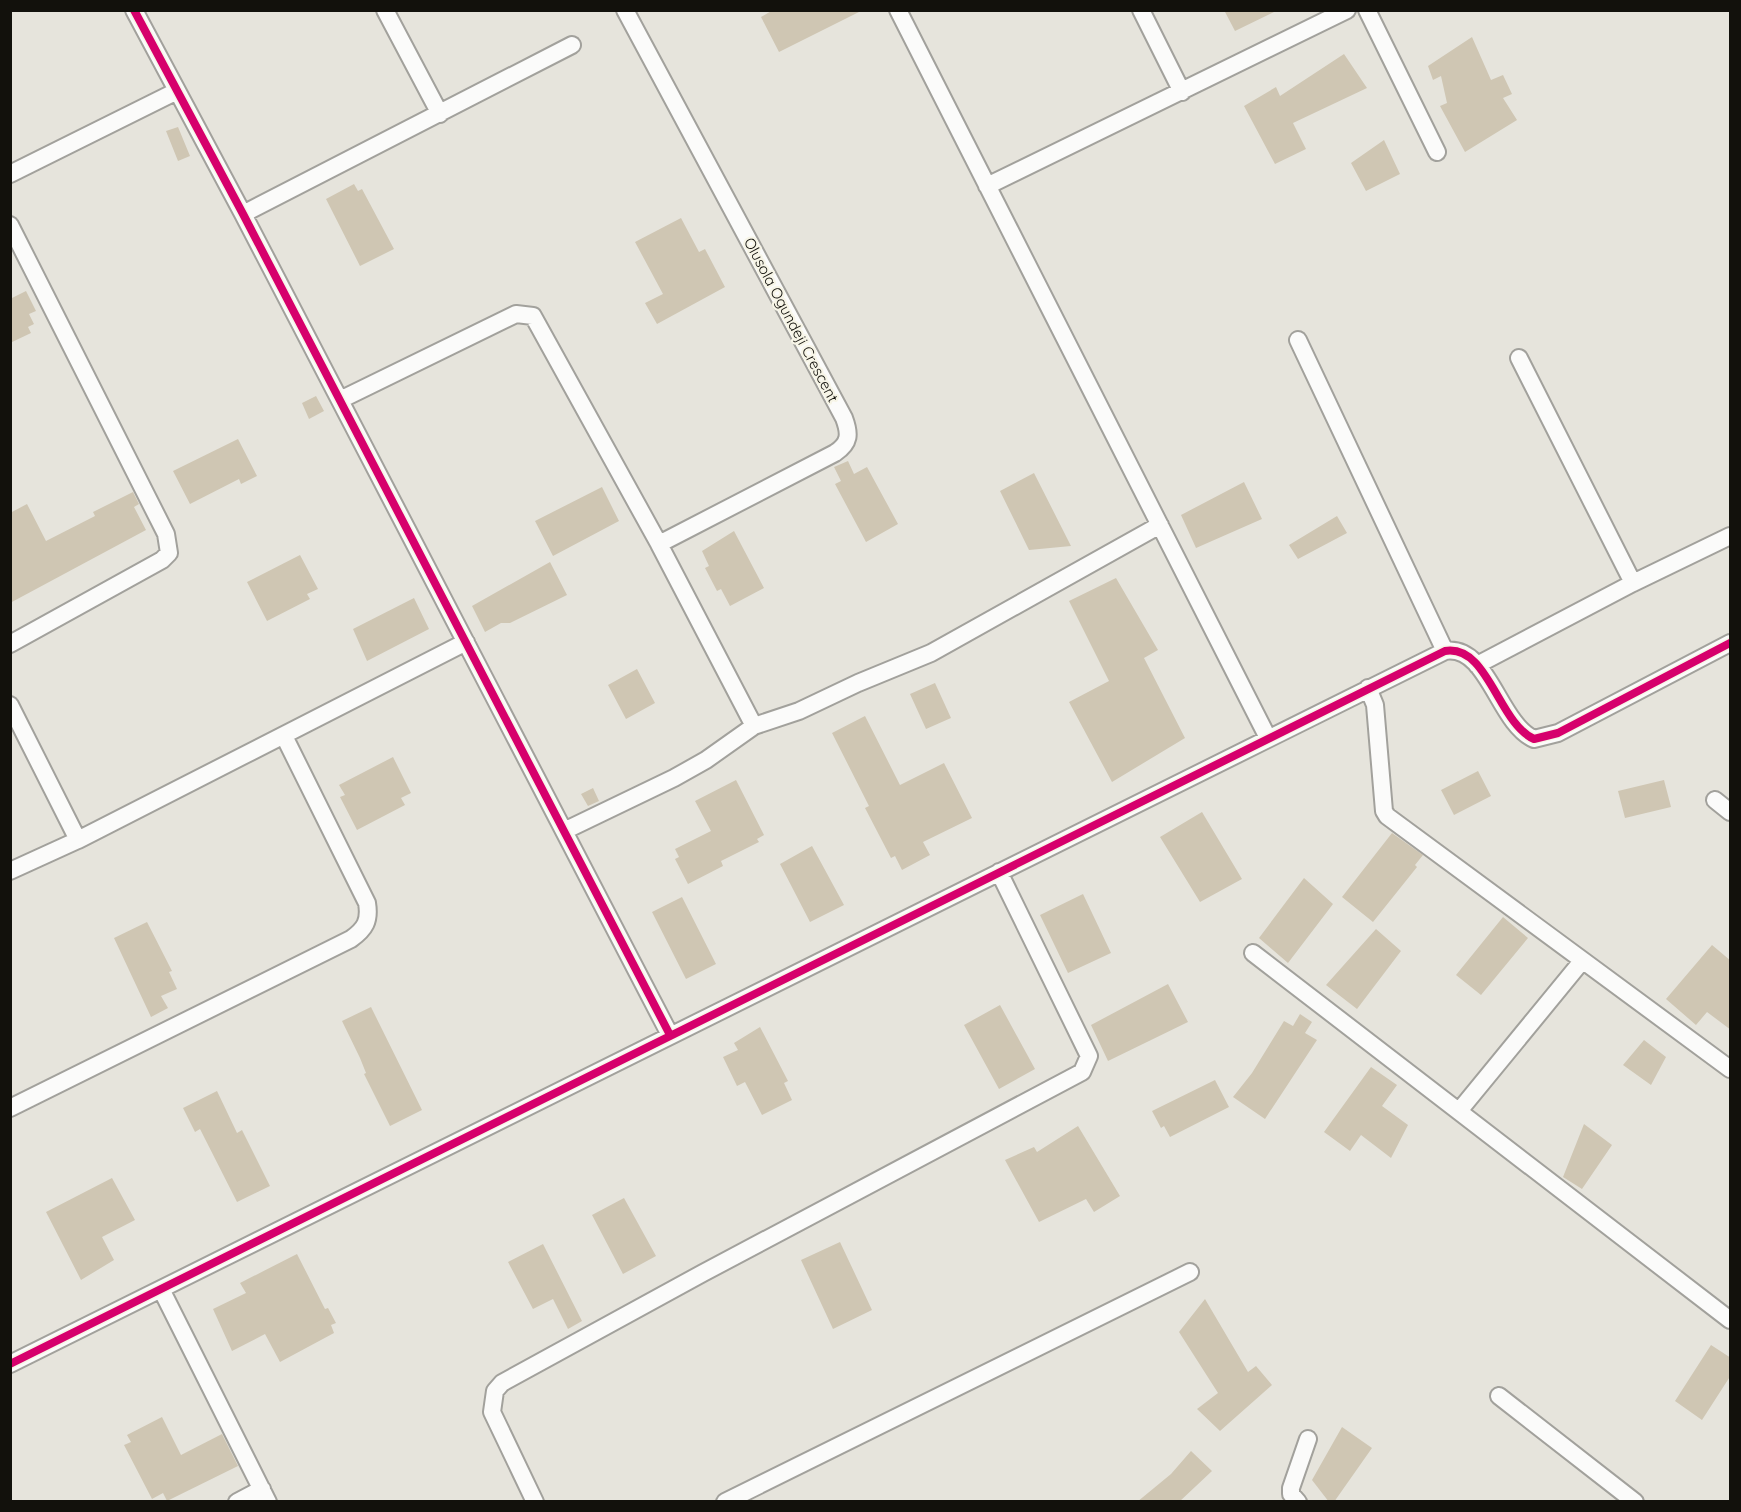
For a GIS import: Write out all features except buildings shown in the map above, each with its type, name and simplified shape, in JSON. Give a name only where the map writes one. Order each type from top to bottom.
[{"type":"street","points":[[134,10],[243,214],[670,1035]]},
{"type":"street","points":[[385,10],[440,114]]},
{"type":"street","name":"Olusola Ogundeji Crescent","points":[[625,10],[844,418],[849,433],[848,441],[835,453],[659,544]]},
{"type":"street","points":[[898,10],[1268,738]]},
{"type":"street","points":[[1141,10],[1182,92]]},
{"type":"street","points":[[987,186],[1347,10]]},
{"type":"street","points":[[1367,10],[1437,152]]},
{"type":"street","points":[[243,214],[572,45]]},
{"type":"street","points":[[10,174],[177,91]]},
{"type":"street","points":[[10,225],[166,534],[169,553],[162,560],[10,644]]},
{"type":"street","points":[[340,400],[516,314],[533,316],[659,544],[754,726]]},
{"type":"street","points":[[1298,340],[1445,651]]},
{"type":"street","points":[[1519,358],[1634,583]]},
{"type":"street","points":[[564,831],[682,773],[754,726],[799,711],[858,682],[931,653],[1160,525]]},
{"type":"street","points":[[1477,665],[1634,583],[1731,536]]},
{"type":"street","points":[[10,871],[78,840],[466,642]]},
{"type":"street","points":[[10,1364],[162,1291],[670,1035],[1445,651],[1466,654],[1477,665],[1517,727],[1534,739],[1558,733],[1731,644]]},
{"type":"street","points":[[1368,688],[1375,705],[1384,811],[1387,816],[1731,1069]]},
{"type":"street","points":[[10,705],[78,840]]},
{"type":"street","points":[[10,1108],[351,939],[366,926],[369,914],[367,903],[284,736]]},
{"type":"street","points":[[1715,800],[1731,812]]},
{"type":"street","points":[[535,1502],[492,1412],[495,1391],[509,1377],[1082,1072],[1089,1056],[999,872]]},
{"type":"street","points":[[1253,953],[1731,1320]]},
{"type":"street","points":[[1459,1112],[1582,961]]},
{"type":"street","points":[[725,1502],[1190,1272]]},
{"type":"street","points":[[162,1291],[265,1495],[237,1502]]},
{"type":"street","points":[[1499,1396],[1635,1502]]},
{"type":"street","points":[[1298,1502],[1291,1488],[1308,1439]]},
{"type":"cycle path","points":[[134,10],[243,214],[670,1035]]},
{"type":"cycle path","points":[[10,1364],[1445,651],[1460,652],[1472,660],[1483,672],[1511,718],[1534,739],[1558,733],[1730,643]]}]
